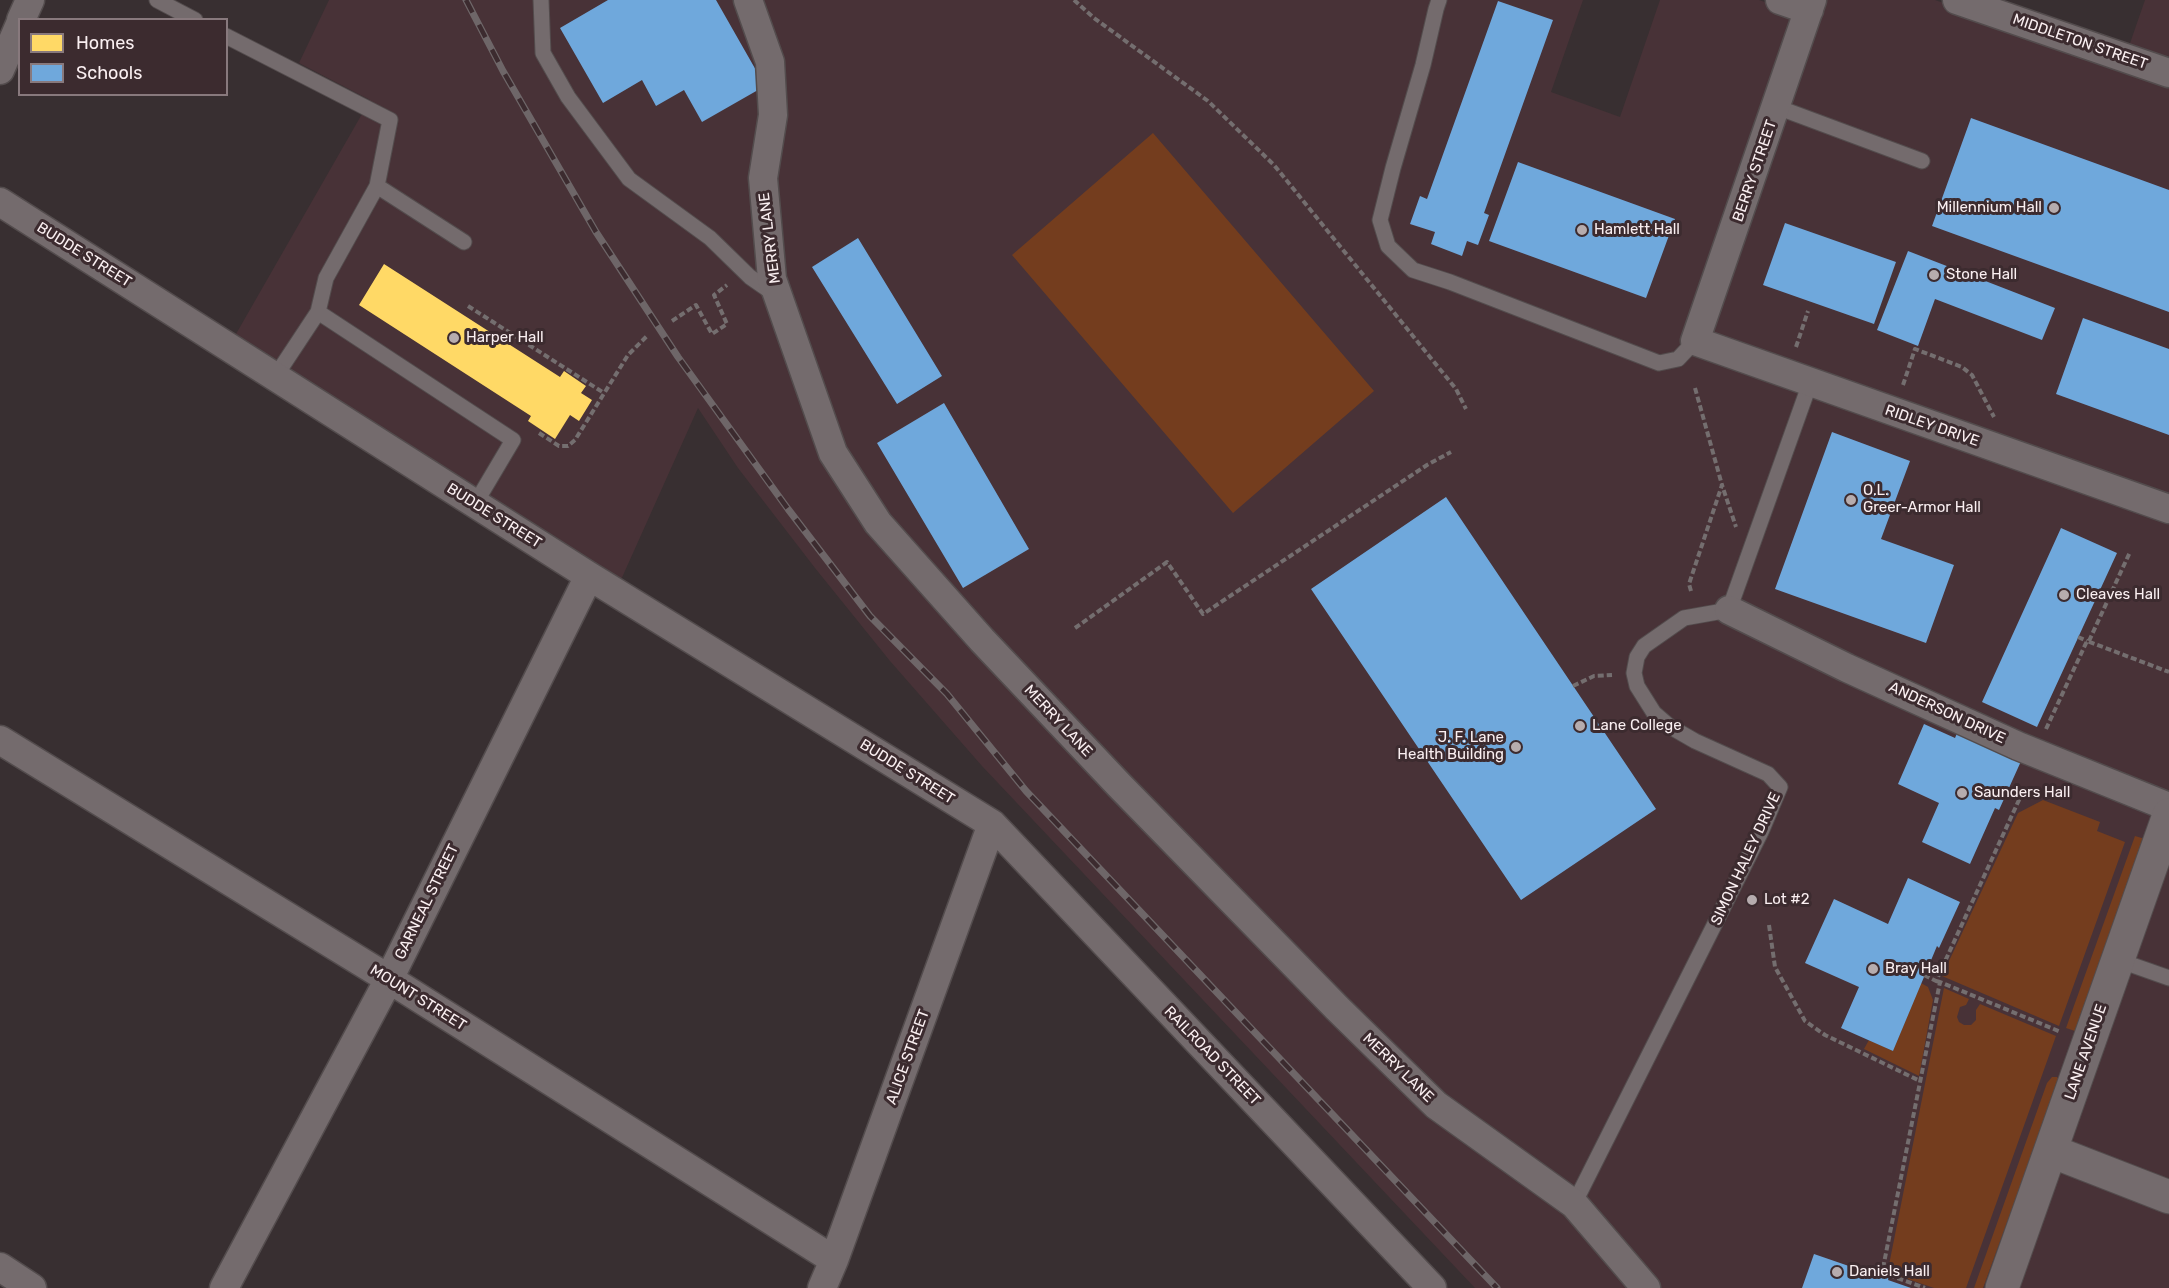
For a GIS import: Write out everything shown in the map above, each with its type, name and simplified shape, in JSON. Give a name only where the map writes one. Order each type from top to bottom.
[{"type":"street","points":[[22,18],[30,0]]},
{"type":"street","name":"MERRY LANE","points":[[748,0],[770,62],[773,115],[763,178],[772,279],[833,453],[878,523],[981,640],[1337,1008],[1436,1105],[1575,1204],[1646,1288]]},
{"type":"street","points":[[1780,0],[1811,5]]},
{"type":"street","name":"MIDDLETON STREET","points":[[1957,0],[2169,73]]},
{"type":"street","name":"BERRY STREET","points":[[1695,341],[1811,5]]},
{"type":"street","points":[[0,70],[18,29]]},
{"type":"street","name":"BUDDE STREET","points":[[0,202],[589,576],[992,824]]},
{"type":"street","name":"RIDLEY DRIVE","points":[[1695,341],[2169,509]]},
{"type":"street","name":"GARNEAL STREET","points":[[224,1288],[389,979],[589,576]]},
{"type":"street","name":"ANDERSON DRIVE","points":[[1730,610],[1847,668],[2008,741],[2169,807]]},
{"type":"street","name":"MOUNT STREET","points":[[0,740],[389,979],[834,1260]]},
{"type":"street","name":"LANE AVENUE","points":[[2002,1288],[2169,815]]},
{"type":"street","name":"ALICE STREET","points":[[822,1288],[992,824]]},
{"type":"street","name":"RAILROAD STREET","points":[[992,824],[1427,1286]]},
{"type":"street","points":[[2051,1151],[2169,1197]]},
{"type":"street","points":[[0,1267],[32,1288]]},
{"type":"lane","points":[[157,0],[191,18]]},
{"type":"lane","points":[[541,0],[543,52],[568,97],[629,179],[710,238],[750,276],[778,296]]},
{"type":"lane","points":[[1439,0],[1380,220],[1388,246],[1413,270],[1659,363],[1678,359],[1695,341]]},
{"type":"lane","points":[[228,37],[390,120],[376,186],[326,278],[318,312],[275,377]]},
{"type":"lane","points":[[1777,107],[1922,161]]},
{"type":"lane","points":[[376,186],[464,242]]},
{"type":"lane","points":[[318,312],[513,440],[475,504]]},
{"type":"lane","points":[[1635,674],[1637,657],[1644,646],[1684,618],[1730,610],[1810,383]]},
{"type":"lane","name":"SIMON HALEY DRIVE","points":[[1575,1204],[1756,843],[1780,787],[1768,774],[1695,741],[1669,726],[1654,713],[1637,686],[1635,674]]},
{"type":"lane","points":[[2118,960],[2169,978]]},
{"type":"path","points":[[1074,0],[1094,18],[1208,101],[1274,165],[1456,389],[1466,409]]},
{"type":"path","points":[[672,321],[696,305],[712,334],[727,324],[714,295],[716,293]]},
{"type":"path","points":[[468,306],[604,393]]},
{"type":"path","points":[[1796,351],[1808,311]]},
{"type":"path","points":[[539,432],[559,446],[568,446],[575,440],[628,355],[648,335]]},
{"type":"path","points":[[1903,386],[1915,349],[1952,363],[1972,375],[1996,422]]},
{"type":"path","points":[[1695,388],[1722,486],[1739,537]]},
{"type":"path","points":[[1075,628],[1167,562],[1203,614],[1427,465],[1451,452]]},
{"type":"path","points":[[1691,591],[1689,584],[1722,486]]},
{"type":"path","points":[[2044,733],[2130,552]]},
{"type":"path","points":[[2078,637],[2169,672]]},
{"type":"path","points":[[1573,686],[1594,676],[1635,674]]},
{"type":"path","points":[[1883,1268],[1938,982],[2024,789]]},
{"type":"path","points":[[1769,925],[1775,967],[1805,1021],[1825,1035],[1920,1081]]},
{"type":"path","points":[[1924,975],[2061,1032]]},
{"type":"path","points":[[1889,1275],[1925,1288]]},
{"type":"shaded area","name":"Lane College","points":[[329,0],[1583,0],[1551,92],[1620,117],[1660,0],[1759,0],[1814,19],[1821,0],[1935,0],[2169,82],[2169,1288],[1475,1288],[982,766],[890,661],[815,568],[738,468],[698,408],[620,582],[236,334],[370,100],[299,63]]},
{"type":"shaded area","points":[[2145,0],[2169,0],[2169,63],[2128,49]]},
{"type":"shaded area","points":[[1153,133],[1374,391],[1233,513],[1012,255]]},
{"type":"shaded area","points":[[2043,800],[2100,822],[2097,831],[2125,842],[2059,1026],[1942,976],[2018,813]]},
{"type":"shaded area","points":[[2135,836],[2145,839],[2075,1031],[2066,1028]]},
{"type":"shaded area","points":[[1921,983],[1928,987],[1933,1000],[1919,1076],[1864,1049],[1869,1040],[1893,1051]]},
{"type":"shaded area","points":[[1944,988],[1969,999],[1966,1005],[1960,1007],[1957,1017],[1964,1025],[1971,1025],[1976,1020],[1976,1010],[1980,1004],[2056,1036],[1966,1288],[1934,1288],[1890,1273],[1888,1270]]},
{"type":"shaded area","points":[[2052,1077],[2057,1077],[2059,1080],[1983,1288],[1974,1288],[2047,1083]]},
{"type":"building: Homes","name":"Harper Hall","points":[[384,264],[560,377],[564,371],[586,386],[581,393],[592,400],[579,421],[570,415],[555,439],[528,421],[531,416],[359,305]]},
{"type":"building: Schools","points":[[608,0],[716,0],[765,86],[702,122],[684,90],[656,106],[642,80],[603,103],[560,28]]},
{"type":"building: Schools","points":[[1498,1],[1553,20],[1484,213],[1489,215],[1478,245],[1467,241],[1462,256],[1431,244],[1435,232],[1410,224],[1420,196],[1427,199]]},
{"type":"building: Schools","name":"Millennium Hall","points":[[1971,118],[2169,190],[2169,312],[1932,226]]},
{"type":"building: Schools","name":"Hamlett Hall","points":[[1518,162],[1675,219],[1646,298],[1489,241]]},
{"type":"building: Schools","points":[[1785,223],[1896,262],[1874,324],[1763,285]]},
{"type":"building: Schools","points":[[858,238],[942,376],[897,404],[812,267]]},
{"type":"building: Schools","name":"Stone Hall","points":[[1908,251],[2055,308],[2042,340],[1935,299],[1918,346],[1877,330]]},
{"type":"building: Schools","points":[[2083,318],[2169,349],[2169,435],[2056,394]]},
{"type":"building: Schools","points":[[944,403],[1029,549],[963,588],[877,443]]},
{"type":"building: Schools","name":"O.L. Greer-Armor Hall","points":[[1832,432],[1910,461],[1881,539],[1954,565],[1926,643],[1775,589]]},
{"type":"building: Schools","name":"J. F. Lane Health Building","points":[[1446,497],[1656,809],[1521,900],[1311,589]]},
{"type":"building: Schools","name":"Cleaves Hall","points":[[2061,528],[2117,553],[2037,727],[1982,702]]},
{"type":"building: Schools","name":"Saunders Hall","points":[[1924,724],[1955,738],[1958,731],[2022,759],[1999,810],[1995,808],[1970,864],[1922,842],[1939,803],[1898,784]]},
{"type":"building: Schools","name":"Bray Hall","points":[[1908,878],[1960,902],[1939,948],[1937,946],[1893,1051],[1841,1028],[1859,987],[1805,963],[1834,899],[1888,924]]},
{"type":"building: Schools","name":"Daniels Hall","points":[[1814,1254],[1872,1274],[1875,1265],[1891,1271],[1888,1280],[1911,1288],[1802,1288]]},
{"type":"railway","points":[[466,0],[503,71],[596,232],[678,357],[788,509],[870,616],[947,694],[1026,791],[1497,1288]]},
{"type":"place","name":"Millennium Hall","points":[[2054,208]]},
{"type":"place","name":"Hamlett Hall","points":[[1582,230]]},
{"type":"place","name":"Stone Hall","points":[[1934,275]]},
{"type":"place","name":"Harper Hall","points":[[454,338]]},
{"type":"place","name":"O.L. Greer-Armor Hall","points":[[1851,500]]},
{"type":"place","name":"Cleaves Hall","points":[[2064,595]]},
{"type":"place","name":"Lane College","points":[[1580,726]]},
{"type":"place","name":"J. F. Lane Health Building","points":[[1516,747]]},
{"type":"place","name":"Saunders Hall","points":[[1962,793]]},
{"type":"place","name":"Lot #2","points":[[1752,900]]},
{"type":"place","name":"Bray Hall","points":[[1873,969]]},
{"type":"place","name":"Daniels Hall","points":[[1837,1272]]}]
